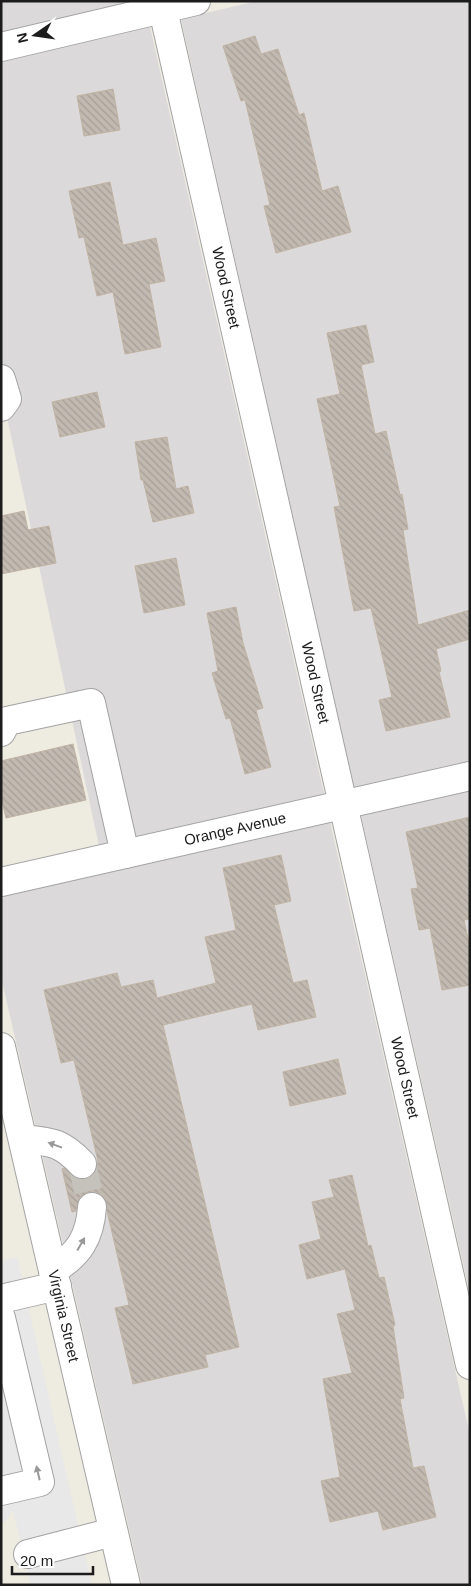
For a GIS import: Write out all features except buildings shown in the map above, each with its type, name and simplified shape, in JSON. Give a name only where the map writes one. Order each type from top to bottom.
[{"type":"street","points":[[1,47],[162,5],[196,1]]},
{"type":"street","name":"Wood Street","points":[[162,5],[470,1365]]},
{"type":"street","points":[[1,379],[7,399],[1,407]]},
{"type":"street","points":[[1,732],[7,721],[91,703],[125,854]]},
{"type":"street","name":"Orange Avenue","points":[[1,882],[470,776]]},
{"type":"street","name":"Virginia Street","points":[[1,1046],[126,1585]]},
{"type":"street","points":[[22,1139],[58,1144],[82,1164]]},
{"type":"street","points":[[1,1299],[55,1278],[66,1262],[78,1251],[87,1234],[92,1218],[92,1207]]},
{"type":"street","points":[[1,1318],[40,1482],[1,1491]]},
{"type":"street","points":[[28,1554],[113,1532]]},
{"type":"shaded area","points":[[1,1],[136,1],[1,33]]},
{"type":"shaded area","points":[[257,1],[470,1],[470,762],[354,788],[181,19]]},
{"type":"shaded area","points":[[150,27],[324,794],[99,846],[1,389],[1,61]]},
{"type":"shaded area","points":[[470,791],[470,1294],[361,815]]},
{"type":"shaded area","points":[[330,822],[470,1435],[470,1585],[142,1585],[1,977],[1,899],[6,896]]},
{"type":"shaded area","points":[[17,1257],[92,1585],[31,1585],[13,1510],[5,1522],[1,1520],[1,1261]]},
{"type":"tunnel","points":[[82,1164],[92,1207]]}]
